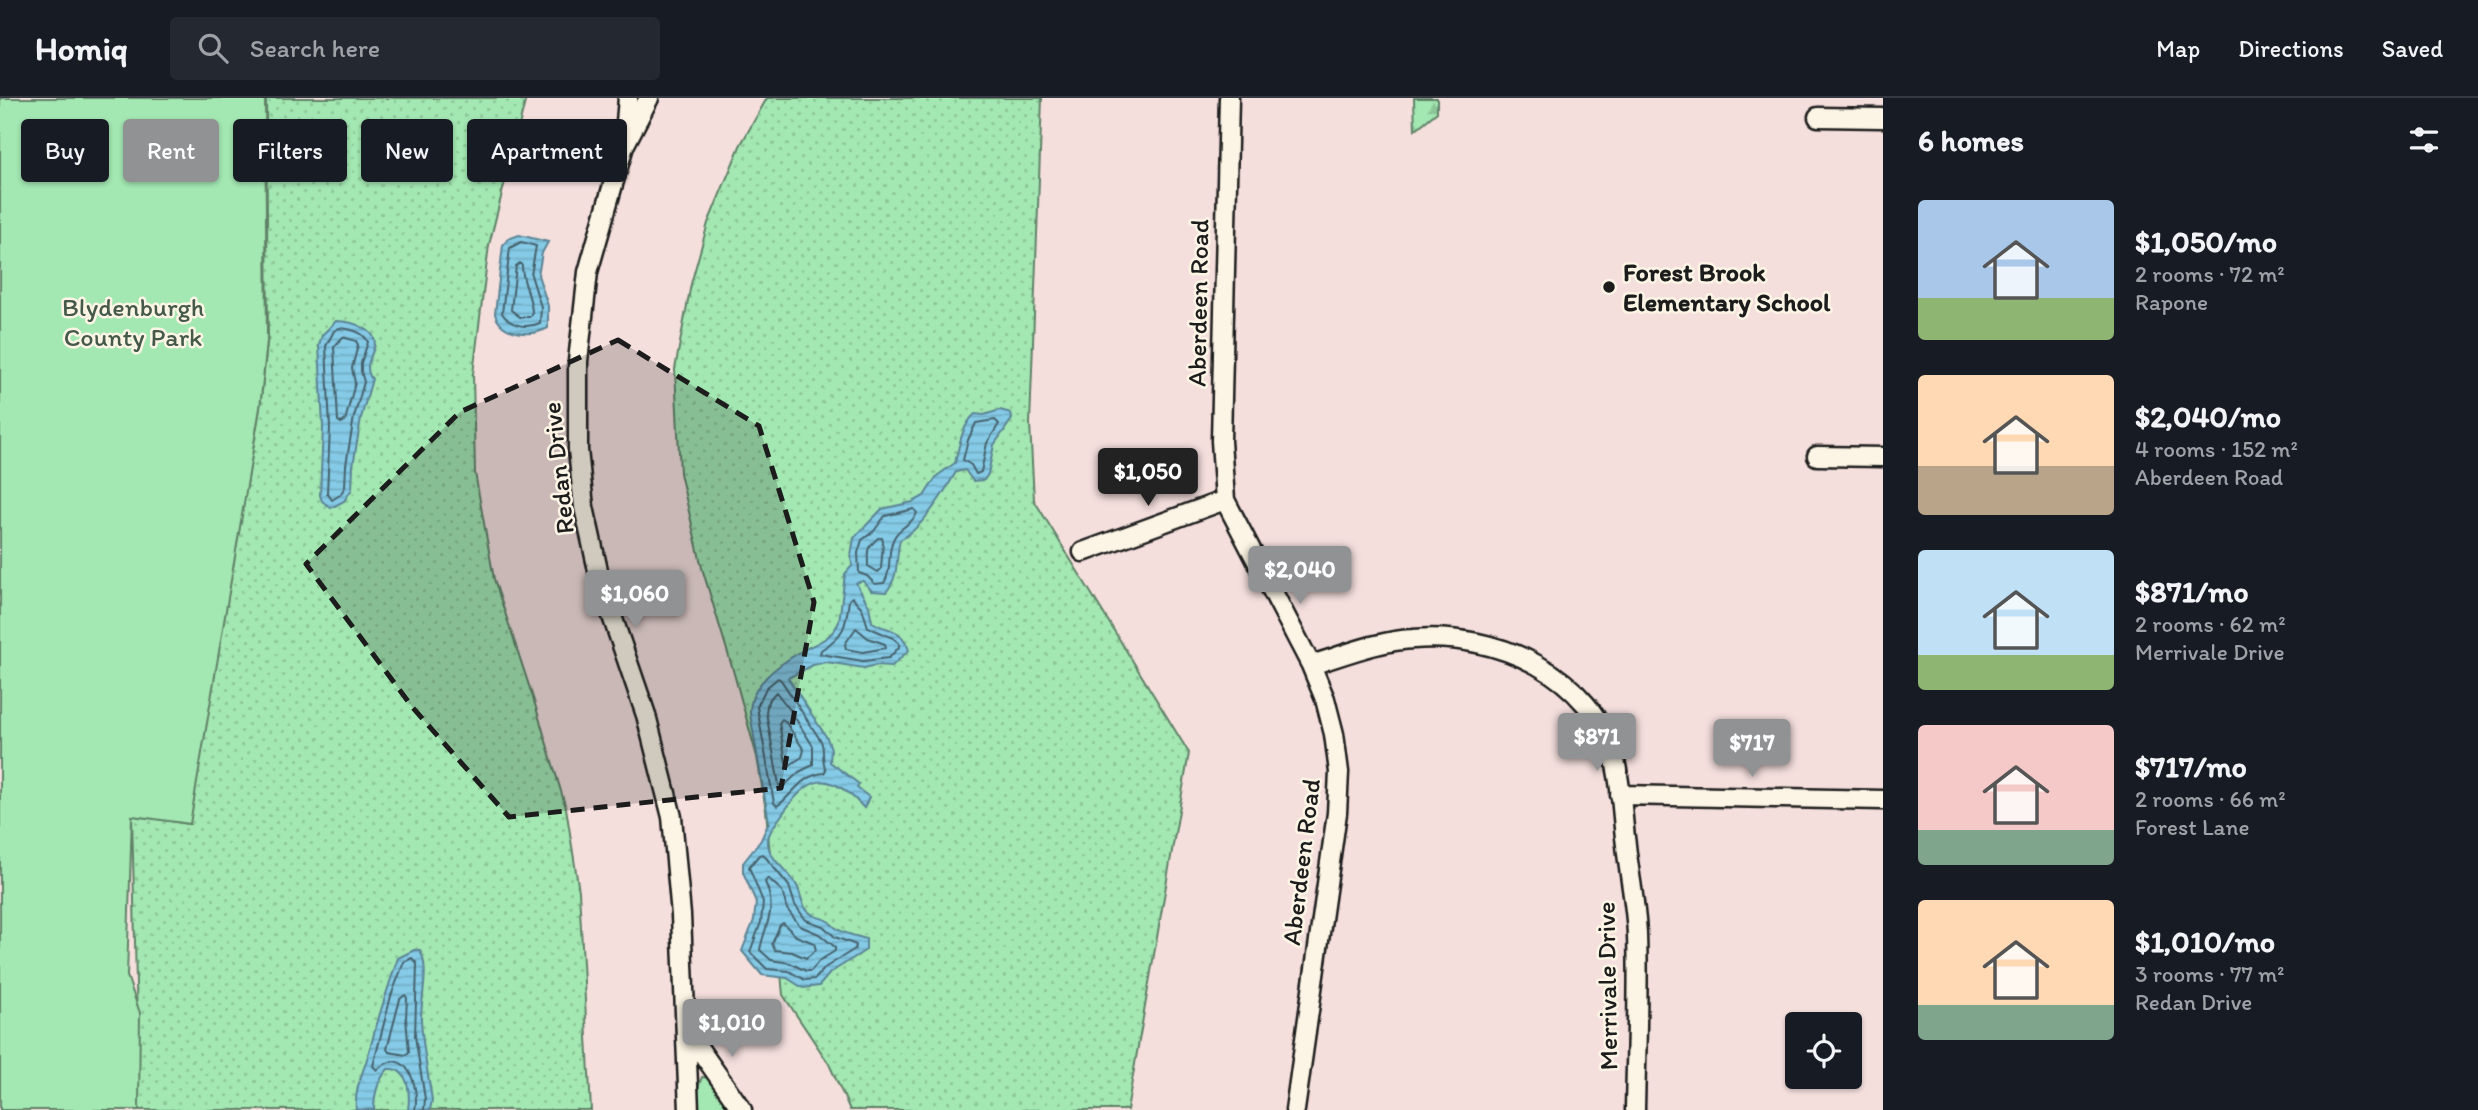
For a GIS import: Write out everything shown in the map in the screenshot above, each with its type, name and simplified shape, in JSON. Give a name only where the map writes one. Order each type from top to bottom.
[{"type":"street","name":"Redan Drive","points":[[626,119],[628,98]]},
{"type":"street","name":"Redan Drive","points":[[627,140],[649,98]]},
{"type":"street","name":"Aberdeen Road","points":[[1229,98],[1222,441],[1225,500],[1311,665],[1325,699],[1334,734],[1339,772],[1337,813],[1295,1110]]},
{"type":"street","points":[[1818,117],[1883,118]]},
{"type":"street","name":"Redan Drive","points":[[614,182],[588,272],[578,361],[577,440],[584,507],[601,584],[646,715],[672,817],[680,901],[690,1110]]},
{"type":"street","points":[[1817,456],[1883,457]]},
{"type":"street","points":[[1083,552],[1225,500]]},
{"type":"street","name":"Merrivale Drive","points":[[1311,665],[1378,644],[1413,639],[1449,638],[1478,643],[1533,662],[1553,674],[1572,689],[1600,724],[1615,761],[1637,933],[1635,1110]]},
{"type":"street","points":[[1620,795],[1883,800]]},
{"type":"street","points":[[685,1030],[742,1110]]},
{"type":"highlighted area","points":[[618,340],[759,426],[814,602],[781,788],[509,817],[413,708],[306,564],[460,412]]},
{"type":"green space","name":"Blydenburgh County Park","points":[[0,98],[265,98],[265,119],[233,119],[233,182],[266,182],[267,341],[260,408],[190,824],[132,816],[127,976],[140,1013],[139,1110],[0,1110]]},
{"type":"green space","points":[[266,98],[526,98],[521,119],[467,119],[467,182],[505,182],[489,245],[473,374],[475,473],[494,579],[566,808],[579,891],[591,1110],[139,1110],[132,815],[189,824],[260,408],[268,335],[267,182],[347,182],[347,119],[266,119]]},
{"type":"green space","points":[[767,98],[1042,98],[1030,424],[1034,500],[1189,753],[1127,1110],[850,1110],[829,1064],[783,995],[766,811],[757,757],[702,568],[680,473],[675,369],[691,284],[708,223],[740,146]]},
{"type":"green space","points":[[1414,98],[1437,98],[1437,112],[1415,130]]},
{"type":"green space","points":[[702,1077],[709,1078],[732,1110],[698,1110],[698,1087]]},
{"type":"water","points":[[519,235],[548,242],[542,253],[538,275],[548,306],[548,328],[533,333],[510,330],[498,321],[495,314],[503,245],[508,239]]},
{"type":"water","points":[[336,321],[364,328],[375,340],[368,365],[372,379],[361,418],[352,489],[344,501],[331,508],[322,501],[320,495],[323,428],[319,345],[322,335]]},
{"type":"water","points":[[1000,410],[1011,413],[1012,419],[994,445],[988,474],[984,480],[973,481],[965,470],[956,472],[924,519],[900,540],[895,574],[886,592],[872,591],[863,581],[856,583],[869,606],[872,622],[902,637],[909,650],[892,666],[876,665],[864,668],[826,662],[813,665],[788,678],[827,738],[831,749],[830,762],[859,784],[857,788],[869,797],[864,808],[851,795],[830,782],[811,785],[791,802],[773,827],[768,846],[775,859],[795,882],[807,910],[842,932],[866,939],[866,950],[830,973],[819,986],[803,988],[787,978],[762,975],[742,951],[754,920],[756,902],[743,872],[743,863],[761,840],[769,822],[750,714],[754,694],[774,670],[827,637],[836,628],[845,574],[852,566],[854,538],[882,509],[913,502],[924,496],[937,476],[955,463],[962,436],[975,414],[984,415]]},
{"type":"water","points":[[420,950],[424,966],[421,1019],[432,1100],[430,1110],[408,1110],[409,1097],[405,1077],[401,1072],[388,1069],[377,1088],[374,1110],[356,1110],[358,1087],[398,958]]},
{"type":"place","name":"Forest Brook Elementary School","points":[[1609,287]]}]
